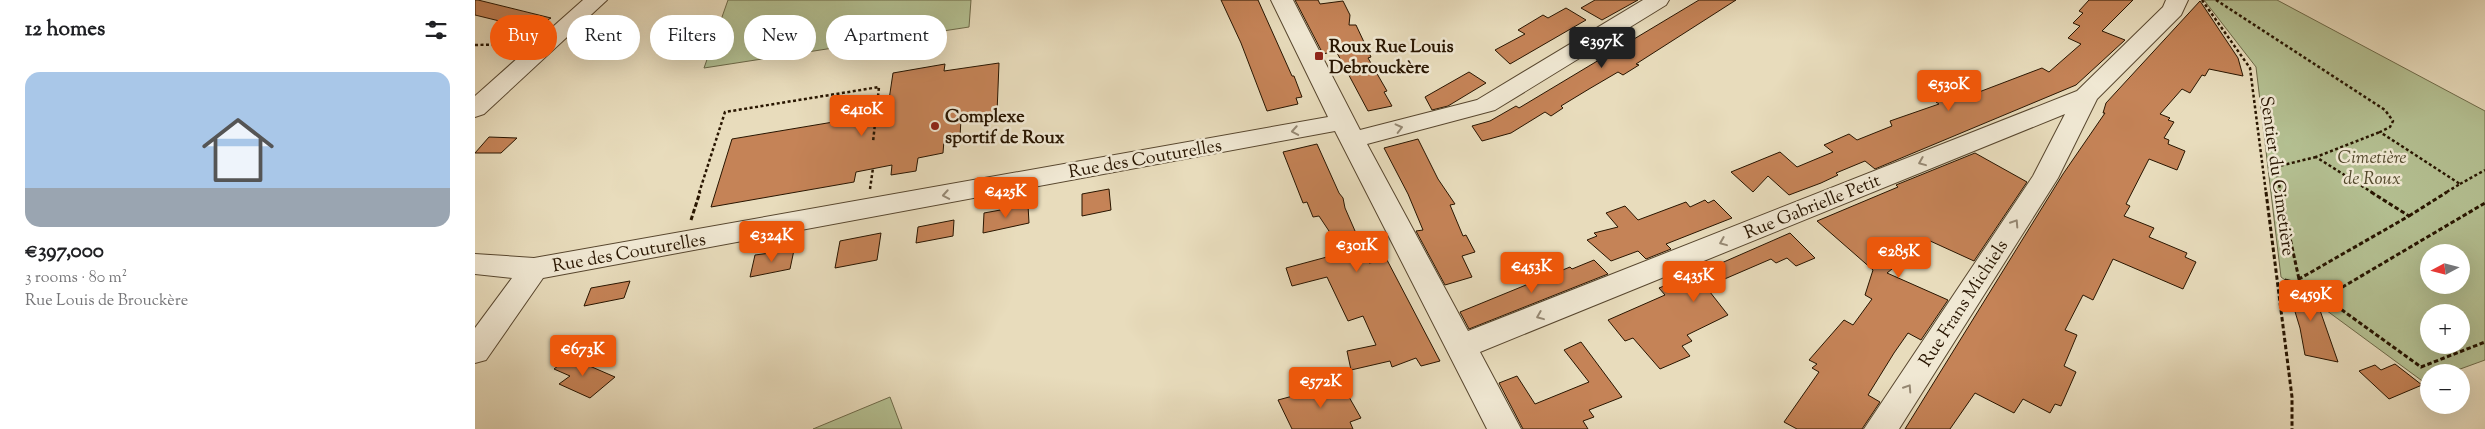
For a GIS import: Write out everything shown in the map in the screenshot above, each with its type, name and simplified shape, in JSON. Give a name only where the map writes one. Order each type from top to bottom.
[{"type":"street","points":[[557,35],[596,0]]},
{"type":"street","points":[[1282,0],[1347,131],[1504,429]]},
{"type":"street","name":"Rue des Couturelles","points":[[475,264],[535,269],[1486,106],[1658,0]]},
{"type":"street","points":[[2086,96],[2173,10],[2177,0]]},
{"type":"street","points":[[479,102],[528,60]]},
{"type":"street","name":"Rue Gabrielle Petit","points":[[1461,347],[2086,96]]},
{"type":"street","name":"Rue Frans Michiels","points":[[1881,429],[2045,178],[2086,96]]},
{"type":"street","points":[[475,351],[535,269]]},
{"type":"path","name":"Sentier du Cimetière","points":[[2202,0],[2250,68],[2291,388],[2292,429]]},
{"type":"path","points":[[2216,0],[2385,110],[2393,121],[2390,127],[2380,132],[2316,157],[2275,168],[2299,279],[2421,367],[2485,342]]},
{"type":"path","points":[[475,45],[490,45]]},
{"type":"path","points":[[685,242],[725,112],[879,87],[873,142]]},
{"type":"path","points":[[2380,132],[2460,184]]},
{"type":"path","points":[[2316,157],[2409,216]]},
{"type":"path","points":[[2299,279],[2485,170]]},
{"type":"path","points":[[2324,298],[2485,203]]},
{"type":"green space","points":[[728,0],[971,0],[969,27],[947,30],[947,15],[826,15],[826,49],[816,51],[816,15],[744,15],[744,60],[756,60],[704,68],[707,60],[734,60],[734,15],[723,15]]},
{"type":"green space","name":"Cimetière de Roux","points":[[2204,0],[2277,0],[2485,111],[2485,360],[2470,365],[2420,364],[2420,379],[2281,277],[2256,67]]},
{"type":"green space","points":[[890,397],[902,429],[813,429]]},
{"type":"building","points":[[475,0],[478,0],[539,15],[490,15],[490,19],[475,15]]},
{"type":"building","points":[[1221,0],[1258,0],[1292,76],[1294,76],[1302,97],[1296,98],[1298,104],[1267,111],[1241,43]]},
{"type":"building","points":[[1295,0],[1318,0],[1320,4],[1343,1],[1350,15],[1349,25],[1356,25],[1371,57],[1368,58],[1387,91],[1384,92],[1392,106],[1368,111],[1336,51],[1323,54]]},
{"type":"building","points":[[1595,0],[1638,0],[1602,20],[1581,8]]},
{"type":"building","points":[[1699,0],[1736,0],[1636,64],[1639,65],[1623,75],[1618,72],[1561,106],[1563,108],[1551,116],[1545,112],[1511,133],[1482,141],[1472,126],[1490,121],[1516,106],[1519,108]]},
{"type":"building","points":[[2089,0],[2133,0],[2102,31],[2125,40],[2076,85],[1875,169],[1865,161],[1836,173],[1838,175],[1821,183],[1789,195],[1768,176],[1753,192],[1731,172],[1780,152],[1797,167],[1833,152],[1824,145],[1849,134],[1857,140],[1892,126],[1890,121],[1939,104],[1936,102],[1973,88],[1979,92],[2042,68],[2049,72],[2081,44],[2068,38],[2080,26],[2073,23],[2083,13],[2079,11]]},
{"type":"building","points":[[2200,1],[2238,58],[2243,76],[2209,69],[2205,76],[2202,75],[2190,93],[2182,89],[2160,114],[2174,122],[2164,138],[2169,140],[2168,144],[2185,151],[2177,170],[2149,159],[2126,204],[2130,206],[2124,216],[2154,228],[2149,237],[2187,253],[2185,257],[2196,262],[2183,289],[2113,259],[2093,300],[2083,295],[2065,330],[2077,335],[2064,366],[2076,372],[2061,406],[2055,404],[2050,413],[2023,399],[2014,413],[1975,393],[1950,429],[1905,429],[2063,174],[2105,113],[2103,113],[2106,103]]},
{"type":"building","points":[[1566,8],[1586,20],[1510,64],[1495,50],[1525,34],[1518,30],[1543,15],[1548,18]]},
{"type":"building","name":"Complexe sportif de Roux","points":[[999,63],[997,113],[983,115],[983,120],[961,119],[960,137],[944,140],[943,153],[918,158],[916,171],[891,175],[892,165],[856,172],[854,182],[711,207],[732,139],[887,113],[893,73],[945,64],[944,71]]},
{"type":"building","points":[[1469,72],[1486,83],[1448,106],[1432,110],[1425,97]]},
{"type":"building","points":[[489,137],[517,138],[501,153],[475,153]]},
{"type":"building","points":[[1418,139],[1438,179],[1455,204],[1450,205],[1463,236],[1466,235],[1475,252],[1462,256],[1472,277],[1445,285],[1416,231],[1423,230],[1408,194],[1384,148]]},
{"type":"building","points":[[1317,144],[1343,198],[1345,208],[1369,263],[1387,260],[1440,361],[1421,366],[1416,358],[1392,367],[1390,361],[1351,370],[1347,351],[1376,345],[1363,316],[1348,321],[1327,277],[1292,286],[1286,268],[1338,254],[1329,231],[1319,216],[1313,217],[1307,202],[1303,203],[1283,152]]},
{"type":"building","points":[[1975,153],[2027,182],[1974,261],[1928,240],[1887,273],[1948,300],[1921,340],[1908,333],[1894,353],[1868,395],[1880,402],[1862,429],[1797,429],[1784,422],[1819,372],[1812,368],[1817,364],[1809,360],[1844,320],[1853,325],[1872,299],[1865,295],[1873,270],[1817,221],[1898,187],[1896,185]]},
{"type":"building","points":[[1109,189],[1111,210],[1082,216],[1082,194]]},
{"type":"building","points":[[1705,200],[1708,203],[1714,200],[1732,218],[1666,244],[1671,249],[1646,259],[1638,251],[1611,261],[1587,240],[1597,236],[1594,233],[1618,227],[1606,213],[1625,206],[1638,220],[1686,202],[1690,207]]},
{"type":"building","points":[[1028,205],[1029,223],[983,233],[984,213]]},
{"type":"building","points":[[954,220],[953,236],[916,243],[918,227]]},
{"type":"building","points":[[881,233],[877,260],[835,268],[840,241]]},
{"type":"building","points":[[1790,233],[1815,258],[1796,266],[1787,258],[1776,263],[1771,259],[1706,287],[1728,315],[1687,335],[1692,341],[1682,346],[1690,356],[1660,369],[1633,338],[1625,341],[1608,320],[1665,295],[1659,288],[1669,284],[1664,279],[1689,269],[1694,275]]},
{"type":"building","points":[[794,250],[790,269],[750,277],[755,255]]},
{"type":"building","points":[[1594,260],[1608,274],[1469,329],[1460,312],[1570,267],[1572,269]]},
{"type":"building","points":[[2285,279],[2305,284],[2314,293],[2338,362],[2305,355],[2300,328]]},
{"type":"building","points":[[630,281],[624,298],[584,306],[591,288]]},
{"type":"building","points":[[1581,342],[1622,397],[1589,410],[1594,417],[1583,421],[1588,429],[1523,429],[1499,383],[1517,376],[1535,404],[1589,382],[1564,350]]},
{"type":"building","points":[[572,355],[588,362],[585,364],[615,377],[590,398],[559,384],[570,376],[554,369]]},
{"type":"building","points":[[2395,364],[2420,383],[2420,386],[2389,399],[2359,371],[2375,365],[2381,370]]},
{"type":"building","points":[[1341,383],[1361,418],[1350,422],[1353,429],[1292,429],[1278,400]]},
{"type":"place","name":"Roux Rue Louis Debrouckère","points":[[1319,56]]},
{"type":"place","name":"Complexe sportif de Roux","points":[[935,126]]}]
